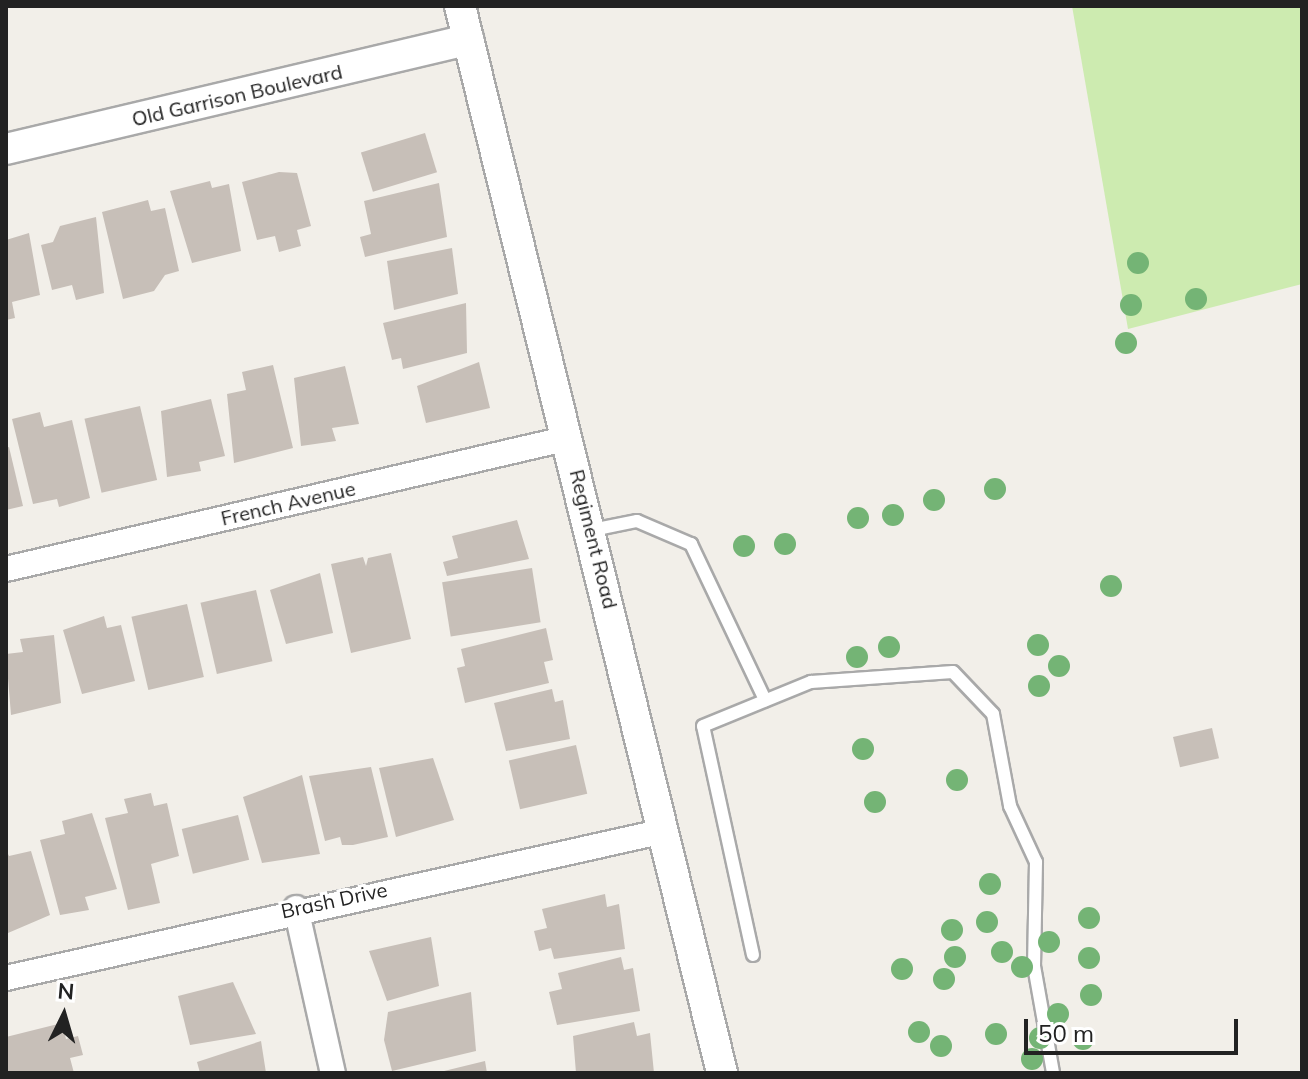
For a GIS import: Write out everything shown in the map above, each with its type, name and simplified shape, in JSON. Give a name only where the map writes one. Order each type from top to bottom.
[{"type":"street","name":"Regiment Road","points":[[460,6],[592,530],[722,1073]]},
{"type":"street","name":"Old Garrison Boulevard","points":[[6,149],[468,40]]},
{"type":"street","name":"French Avenue","points":[[6,569],[569,438]]},
{"type":"street","name":"Brash Drive","points":[[6,978],[296,908],[664,831]]},
{"type":"street","points":[[296,908],[333,1073]]},
{"type":"lane","points":[[592,530],[637,521],[691,544],[765,700]]},
{"type":"lane","points":[[753,955],[703,726],[811,682],[953,672],[993,714],[1010,806],[1036,862],[1034,966],[1053,1073]]},
{"type":"green space","points":[[1072,6],[1302,6],[1302,284],[1128,329]]},
{"type":"building","points":[[425,133],[437,172],[373,192],[361,153]]},
{"type":"building","points":[[279,172],[297,173],[311,226],[297,230],[301,246],[279,252],[275,236],[257,240],[242,182]]},
{"type":"building","points":[[210,181],[212,188],[229,184],[241,251],[192,263],[170,191]]},
{"type":"building","points":[[439,183],[447,237],[365,257],[360,237],[371,234],[364,201]]},
{"type":"building","points":[[148,200],[151,211],[165,208],[179,271],[165,275],[154,291],[123,299],[102,212]]},
{"type":"building","points":[[96,217],[104,293],[76,300],[72,285],[52,290],[41,245],[53,242],[60,226]]},
{"type":"building","points":[[29,233],[40,295],[12,302],[15,318],[6,320],[6,240]]},
{"type":"building","points":[[452,248],[458,294],[394,310],[387,261]]},
{"type":"building","points":[[466,303],[467,353],[403,369],[401,358],[392,360],[383,323]]},
{"type":"building","points":[[479,362],[490,408],[426,423],[417,386]]},
{"type":"building","points":[[273,365],[293,448],[234,463],[227,394],[246,390],[242,372]]},
{"type":"building","points":[[345,366],[359,424],[332,428],[336,441],[301,446],[294,378]]},
{"type":"building","points":[[211,399],[225,456],[199,462],[201,471],[167,477],[161,411]]},
{"type":"building","points":[[140,406],[157,480],[102,493],[84,419]]},
{"type":"building","points":[[40,412],[44,427],[72,420],[90,498],[59,507],[57,499],[33,504],[12,419]]},
{"type":"building","points":[[9,447],[23,506],[6,510],[6,448]]},
{"type":"building","points":[[517,520],[529,559],[447,576],[443,562],[458,558],[452,536]]},
{"type":"building","points":[[391,553],[411,639],[351,653],[331,564],[363,557],[366,566],[368,558]]},
{"type":"building","points":[[532,568],[541,622],[451,637],[442,582]]},
{"type":"building","points":[[320,573],[333,633],[286,644],[270,590]]},
{"type":"building","points":[[256,590],[272,661],[217,674],[200,603]]},
{"type":"building","points":[[187,604],[204,677],[148,690],[131,617]]},
{"type":"building","points":[[104,616],[107,628],[121,625],[135,681],[82,694],[63,630]]},
{"type":"building","points":[[546,628],[553,660],[544,662],[549,683],[465,703],[457,668],[465,666],[461,649]]},
{"type":"building","points":[[54,635],[61,703],[11,715],[6,654],[23,652],[20,639]]},
{"type":"building","points":[[552,689],[555,702],[563,700],[570,739],[506,751],[494,703]]},
{"type":"building","points":[[1212,728],[1219,758],[1180,767],[1173,737]]},
{"type":"building","points":[[576,745],[587,794],[520,809],[509,761]]},
{"type":"building","points":[[433,758],[454,820],[396,837],[379,768]]},
{"type":"building","points":[[371,767],[388,837],[353,845],[342,845],[340,837],[325,841],[309,776]]},
{"type":"building","points":[[302,775],[320,854],[262,863],[243,797]]},
{"type":"building","points":[[151,793],[154,806],[167,803],[179,856],[151,864],[160,903],[128,910],[105,818],[128,813],[124,799]]},
{"type":"building","points":[[92,813],[117,889],[85,897],[89,910],[60,915],[40,840],[65,834],[62,821]]},
{"type":"building","points":[[238,815],[249,860],[193,874],[182,829]]},
{"type":"building","points":[[6,850],[9,856],[31,851],[50,915],[8,933]]},
{"type":"building","points":[[605,894],[607,907],[619,904],[625,949],[554,959],[551,948],[539,951],[534,931],[547,928],[542,909]]},
{"type":"building","points":[[431,937],[439,986],[387,1001],[369,951]]},
{"type":"building","points":[[621,957],[624,970],[633,968],[640,1011],[557,1025],[549,992],[562,989],[558,973]]},
{"type":"building","points":[[233,982],[256,1034],[190,1045],[178,996]]},
{"type":"building","points":[[471,992],[476,1051],[392,1071],[384,1040],[388,1012]]},
{"type":"building","points":[[634,1022],[637,1036],[650,1033],[654,1073],[576,1073],[573,1036]]},
{"type":"building","points":[[62,1023],[66,1039],[78,1036],[83,1055],[70,1058],[74,1073],[6,1073],[6,1037]]},
{"type":"building","points":[[261,1041],[266,1073],[200,1073],[197,1062]]},
{"type":"building","points":[[485,1061],[487,1073],[440,1073],[440,1072]]}]
